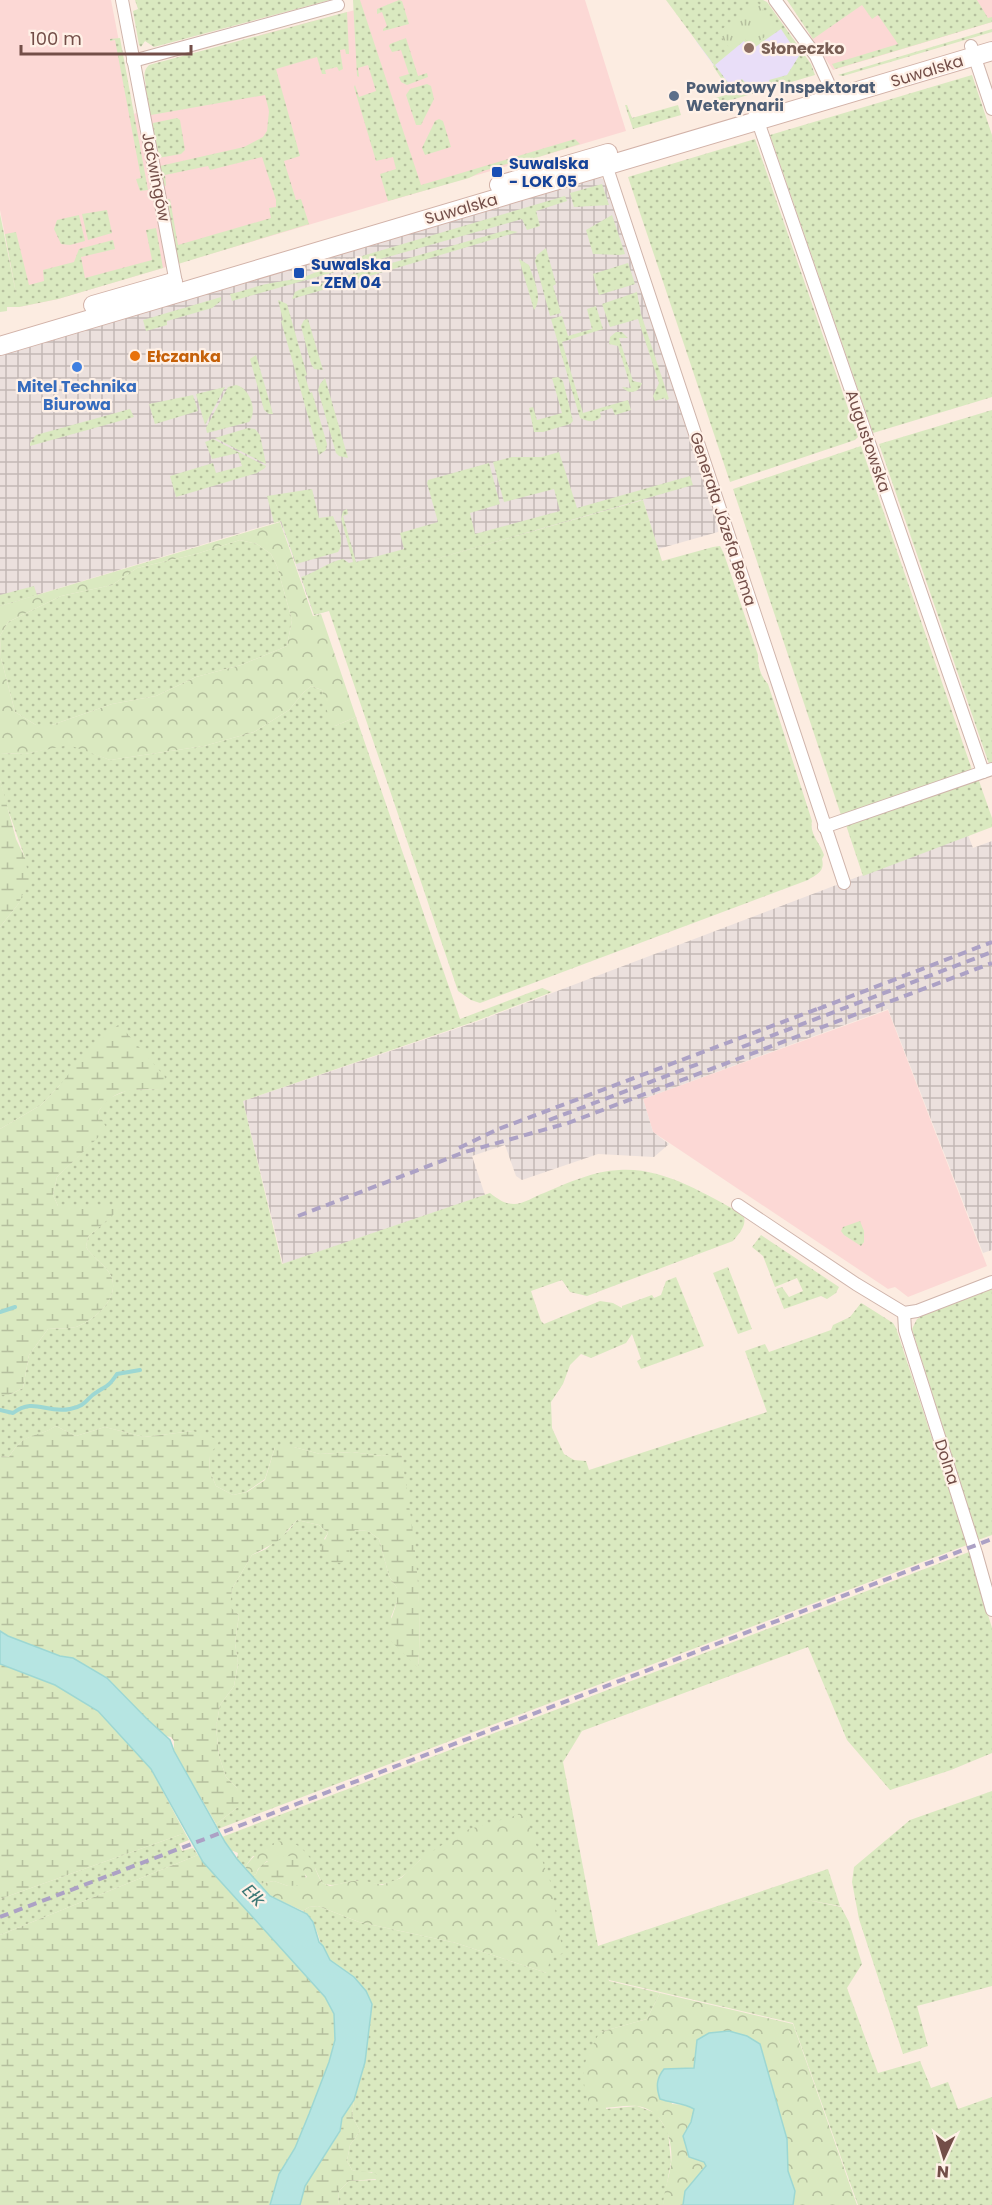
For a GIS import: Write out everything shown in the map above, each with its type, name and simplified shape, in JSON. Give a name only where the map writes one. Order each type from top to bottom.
[{"type":"street","name":"Jaćwingów","points":[[122,0],[176,287]]},
{"type":"street","points":[[776,0],[816,56],[833,93]]},
{"type":"street","points":[[134,61],[338,5]]},
{"type":"street","name":"Suwalska","points":[[0,334],[176,287],[833,93],[973,51],[992,39]]},
{"type":"street","points":[[973,51],[992,110]]},
{"type":"street","name":"Suwalska","points":[[973,51],[992,51]]},
{"type":"street","name":"Augustowska","points":[[755,115],[988,770]]},
{"type":"street","name":"Generała Józefa Bema","points":[[604,160],[844,883]]},
{"type":"street","name":"Suwalska","points":[[0,346],[176,287]]},
{"type":"street","points":[[824,827],[988,770]]},
{"type":"street","points":[[738,1204],[856,1284],[904,1313],[917,1311],[992,1282]]},
{"type":"street","name":"Dolna","points":[[904,1313],[904,1330],[976,1553],[992,1610]]},
{"type":"shaded area","points":[[0,0],[111,0],[133,114],[154,109],[260,35],[359,9],[357,0],[585,0],[626,131],[58,299],[19,307],[0,210]]},
{"type":"shaded area","name":"Słoneczko","points":[[754,0],[763,0],[802,56],[788,78],[735,95],[696,41]]},
{"type":"shaded area","points":[[857,0],[992,0],[992,22],[833,70],[809,34]]},
{"type":"shaded area","points":[[595,176],[603,179],[607,186],[720,525],[718,532],[658,549],[643,500],[325,590],[332,610],[314,615],[280,521],[0,606],[0,353]]},
{"type":"shaded area","points":[[968,835],[973,848],[992,841],[992,1250],[983,1253],[888,1009],[643,1099],[653,1132],[669,1144],[654,1157],[598,1154],[522,1180],[516,1176],[505,1145],[472,1156],[485,1195],[283,1264],[243,1101],[476,1022]]},
{"type":"shaded area","points":[[888,1010],[987,1266],[908,1297],[895,1287],[888,1289],[653,1132],[643,1099]]},
{"type":"green space","points":[[135,0],[330,0],[154,47],[145,41],[141,47],[133,11],[138,9]]},
{"type":"green space","points":[[353,0],[360,0],[421,185],[575,139],[580,144],[388,201],[380,174],[396,169],[393,157],[376,161],[354,87],[355,85],[359,97],[376,91],[368,65],[358,68],[359,77],[357,76]]},
{"type":"green space","points":[[399,0],[402,1],[409,24],[383,31],[387,26],[382,12],[377,14],[377,9]]},
{"type":"green space","points":[[666,0],[763,0],[767,2],[811,64],[815,75],[771,88],[769,80],[787,75],[799,56],[781,29],[751,50],[744,41],[715,65],[729,84],[735,84],[742,79],[750,88],[760,86],[762,91],[707,107],[705,103],[729,94],[727,87],[714,65]]},
{"type":"green space","points":[[787,0],[977,0],[988,18],[992,17],[992,22],[835,69],[832,64],[898,44],[878,15],[872,19],[862,5],[813,39]]},
{"type":"green space","points":[[758,3],[776,29],[755,44],[744,39],[730,49],[718,32]]},
{"type":"green space","points":[[347,12],[349,54],[346,54],[345,49],[340,50],[343,69],[339,71],[337,67],[325,70],[326,74],[322,74],[317,57],[276,69],[300,156],[284,161],[296,200],[301,199],[309,224],[178,264],[167,199],[170,199],[178,245],[271,218],[269,208],[276,207],[276,200],[262,157],[210,170],[208,166],[165,175],[166,186],[162,185],[160,166],[244,147],[263,137],[267,131],[269,111],[265,95],[151,115],[148,112],[144,87],[146,86],[145,70],[149,65]]},
{"type":"green space","points":[[992,29],[992,32],[843,76],[838,75]]},
{"type":"green space","points":[[120,38],[148,190],[140,191],[136,179],[141,178],[115,40],[110,41],[110,39]]},
{"type":"green space","points":[[406,38],[418,76],[427,73],[428,77],[407,85],[401,82],[399,77],[409,74],[401,50],[392,52],[389,46]]},
{"type":"green space","points":[[972,75],[992,135],[992,397],[873,433],[770,135]]},
{"type":"green space","points":[[427,84],[431,86],[434,99],[421,125],[416,125],[406,95],[410,89]]},
{"type":"green space","points":[[625,105],[632,118],[678,105],[681,115],[633,129]]},
{"type":"green space","points":[[177,118],[180,120],[185,150],[181,154],[158,158],[151,126],[153,123]]},
{"type":"green space","points":[[439,119],[443,121],[451,147],[425,155],[422,148],[435,121]]},
{"type":"green space","points":[[755,139],[858,437],[855,440],[730,482],[628,177]]},
{"type":"green space","points":[[602,184],[609,205],[574,207],[570,193]]},
{"type":"green space","points":[[565,196],[567,201],[536,211],[540,226],[527,230],[522,219],[232,301],[230,294],[305,276],[325,267]]},
{"type":"green space","points":[[107,210],[112,233],[88,240],[82,214]]},
{"type":"green space","points":[[0,214],[17,298],[5,234],[16,232],[29,285],[44,281],[43,270],[74,262],[79,249],[113,240],[115,249],[81,257],[85,278],[152,260],[146,230],[156,228],[163,268],[58,299],[19,307],[7,307],[7,311],[0,312]]},
{"type":"green space","points":[[79,215],[85,241],[70,245],[61,244],[54,229],[57,220]]},
{"type":"green space","points":[[612,215],[625,254],[593,254],[586,230]]},
{"type":"green space","points":[[507,230],[518,232],[292,299],[295,292],[301,289]]},
{"type":"green space","points":[[546,248],[561,313],[550,316],[535,261],[537,255]]},
{"type":"green space","points":[[519,259],[529,265],[535,282],[538,300],[534,310]]},
{"type":"green space","points":[[628,263],[635,284],[599,295],[593,274]]},
{"type":"green space","points":[[637,292],[641,314],[669,399],[666,400],[665,398],[655,401],[653,396],[659,383],[638,319],[610,327],[602,304]]},
{"type":"green space","points":[[221,297],[221,301],[212,308],[167,321],[167,325],[146,331],[143,320]]},
{"type":"green space","points":[[278,300],[287,304],[307,375],[305,376],[327,444],[326,450],[319,455],[281,321],[283,320]]},
{"type":"green space","points":[[596,306],[603,329],[562,342],[583,413],[628,400],[631,410],[615,415],[612,408],[600,412],[601,417],[596,421],[590,421],[580,418],[551,319],[562,316],[568,336],[592,329],[587,309]]},
{"type":"green space","points":[[308,319],[323,370],[314,369],[311,364],[301,326],[304,320]]},
{"type":"green space","points":[[616,332],[622,332],[628,338],[619,338],[633,381],[642,383],[634,392],[622,387],[631,388],[618,346],[609,344],[610,337]]},
{"type":"green space","points":[[256,355],[273,414],[264,410],[250,359]]},
{"type":"green space","points":[[558,377],[563,381],[573,421],[543,432],[534,432],[529,408],[533,407],[537,420],[562,413],[552,378]]},
{"type":"green space","points":[[325,378],[348,458],[336,453],[318,390]]},
{"type":"green space","points":[[236,385],[249,395],[253,407],[252,418],[249,422],[207,433],[206,428],[228,387]]},
{"type":"green space","points":[[225,387],[205,425],[196,394]]},
{"type":"green space","points":[[193,395],[198,411],[155,424],[149,404]]},
{"type":"green space","points":[[130,409],[134,417],[30,446],[36,435]]},
{"type":"green space","points":[[992,410],[992,763],[989,764],[879,444]]},
{"type":"green space","points":[[248,428],[255,429],[260,435],[266,464],[215,438]]},
{"type":"green space","points":[[213,439],[266,466],[265,468],[257,473],[176,497],[170,476],[213,463],[216,473],[242,466],[238,453],[212,459],[205,442]]},
{"type":"green space","points":[[861,446],[972,770],[841,815],[733,489]]},
{"type":"green space","points":[[559,452],[577,508],[690,476],[693,485],[351,583],[643,500],[662,561],[720,546],[758,655],[760,670],[768,684],[812,821],[812,830],[824,855],[822,869],[808,880],[480,1003],[458,991],[329,611],[314,615],[301,577],[338,560],[353,562],[341,519],[343,511],[347,509],[348,514],[343,516],[356,562],[404,549],[400,533],[438,522],[428,480],[489,463],[500,504],[470,513],[475,534],[560,511],[554,489],[504,502],[493,462],[512,457],[542,457]]},
{"type":"green space","points":[[312,489],[319,518],[333,516],[341,543],[338,552],[296,564],[281,521],[274,523],[267,496]]},
{"type":"green space","points":[[280,522],[313,616],[321,614],[356,717],[335,726],[330,723],[322,690],[311,686],[289,710],[254,732],[204,746],[110,760],[69,745],[25,754],[0,753],[0,636],[0,606]],"holes":[[[240,540],[257,544],[271,554],[277,566],[292,620],[287,646],[241,665],[196,677],[156,696],[112,704],[52,725],[36,725],[15,712],[1,658],[0,636],[8,622],[61,596],[112,585],[137,568],[196,554]]]},
{"type":"green space","points":[[240,540],[257,544],[271,554],[277,566],[292,620],[287,646],[241,665],[196,677],[156,696],[112,704],[52,725],[36,725],[15,712],[1,658],[0,636],[8,622],[61,596],[112,585],[137,568],[196,554]]},
{"type":"green space","points":[[34,586],[37,595],[0,606],[0,595]]},
{"type":"green space","points":[[311,686],[322,690],[335,726],[356,717],[460,1019],[542,988],[552,992],[476,1021],[243,1101],[282,1264],[490,1193],[504,1202],[518,1204],[581,1178],[619,1170],[652,1173],[683,1183],[743,1214],[744,1225],[733,1241],[587,1296],[570,1292],[562,1280],[531,1291],[544,1324],[600,1301],[613,1303],[622,1308],[622,1306],[652,1295],[654,1298],[661,1295],[666,1281],[676,1277],[704,1346],[641,1369],[637,1361],[641,1359],[632,1334],[626,1343],[591,1358],[581,1354],[570,1365],[563,1384],[551,1402],[552,1428],[564,1454],[574,1460],[586,1461],[589,1470],[767,1412],[745,1351],[765,1344],[769,1352],[831,1330],[833,1325],[850,1317],[861,1303],[893,1323],[896,1328],[967,1545],[218,1829],[216,1824],[238,1807],[237,1788],[226,1777],[219,1756],[216,1727],[220,1705],[234,1686],[238,1664],[235,1643],[239,1615],[229,1607],[232,1589],[252,1555],[266,1549],[289,1530],[297,1520],[319,1525],[328,1533],[324,1539],[348,1556],[349,1539],[355,1530],[368,1531],[379,1539],[389,1576],[397,1588],[397,1602],[391,1617],[418,1667],[418,1587],[401,1453],[382,1456],[352,1452],[320,1454],[294,1447],[275,1447],[265,1479],[246,1492],[233,1495],[216,1486],[210,1471],[209,1456],[193,1431],[144,1437],[105,1427],[76,1436],[56,1426],[25,1439],[9,1457],[0,1456],[0,1395],[9,1395],[23,1388],[29,1355],[48,1329],[76,1327],[92,1319],[106,1305],[113,1288],[108,1271],[86,1247],[88,1237],[122,1206],[58,1206],[53,1195],[57,1177],[106,1129],[98,1112],[107,1099],[128,1090],[160,1089],[60,1085],[41,1105],[0,1129],[0,927],[19,903],[25,858],[0,780],[0,753],[25,754],[69,744],[110,760],[204,746],[254,732],[289,710]]},
{"type":"green space","points":[[978,778],[992,818],[992,827],[863,876],[846,825]]},
{"type":"green space","points":[[0,780],[16,839],[25,858],[29,879],[19,903],[0,927]]},
{"type":"green space","points":[[119,1024],[165,1077],[160,1089],[125,1092],[104,1104],[98,1112],[107,1129],[57,1177],[53,1195],[58,1206],[123,1206],[88,1237],[86,1247],[108,1271],[113,1288],[111,1297],[92,1319],[84,1324],[73,1328],[48,1329],[29,1355],[23,1388],[9,1395],[0,1395],[0,1129],[41,1105],[82,1057]]},
{"type":"green space","points":[[860,1221],[864,1231],[864,1242],[861,1246],[841,1231],[843,1227]]},
{"type":"green space","points":[[761,1235],[839,1287],[836,1293],[827,1299],[821,1296],[784,1309],[776,1289],[782,1287],[789,1297],[803,1291],[797,1278],[775,1287],[763,1256],[752,1247]]},
{"type":"green space","points":[[728,1267],[752,1329],[738,1334],[713,1273]]},
{"type":"green space","points":[[992,1289],[992,1535],[978,1540],[912,1329],[917,1319],[922,1316]]},
{"type":"green space","points":[[56,1426],[76,1436],[105,1427],[144,1437],[193,1431],[220,1440],[209,1456],[210,1471],[216,1486],[233,1495],[247,1492],[265,1480],[275,1447],[294,1447],[320,1454],[352,1452],[382,1456],[401,1452],[418,1587],[418,1668],[390,1640],[388,1629],[397,1602],[397,1588],[389,1576],[379,1539],[368,1531],[355,1530],[350,1539],[349,1556],[341,1563],[328,1562],[320,1551],[328,1533],[319,1525],[297,1520],[278,1541],[252,1555],[232,1589],[230,1607],[239,1615],[235,1643],[238,1663],[234,1686],[220,1705],[216,1727],[219,1756],[226,1777],[237,1788],[240,1797],[238,1807],[216,1824],[174,1751],[174,1741],[147,1719],[107,1678],[73,1658],[60,1656],[7,1636],[0,1631],[0,1456],[9,1457],[25,1439]]},
{"type":"green space","points":[[969,1552],[992,1628],[992,1753],[951,1770],[890,1790],[847,1740],[808,1647],[582,1731],[563,1762],[598,1946],[828,1869],[840,1906],[807,1900],[841,1907],[849,1922],[862,1964],[847,1988],[878,2073],[920,2061],[931,2088],[948,2082],[958,2109],[992,2097],[992,2205],[858,2205],[793,2023],[609,1980],[606,1966],[609,1981],[660,1993],[647,2019],[600,2032],[606,2109],[637,2106],[656,2113],[668,2132],[671,2162],[663,2205],[338,2205],[339,2191],[349,2181],[376,2180],[372,2172],[363,2173],[352,2170],[347,2161],[350,2145],[360,2131],[352,2116],[354,2100],[365,2062],[372,2004],[353,1976],[329,1960],[312,1921],[303,1911],[309,1907],[318,1906],[359,1922],[456,1943],[547,1973],[421,1859],[404,1875],[388,1883],[354,1881],[330,1885],[322,1883],[315,1868],[253,1856],[245,1867],[237,1859],[238,1853],[231,1850],[222,1837]]},
{"type":"green space","points":[[0,1664],[55,1685],[98,1711],[151,1769],[185,1833],[0,1899]]},
{"type":"green space","points":[[992,1791],[992,1986],[917,2006],[928,2046],[903,2054],[859,1919],[852,1882],[854,1867],[910,1820]]},
{"type":"green space","points":[[524,1813],[550,1881],[563,1953],[550,1959],[547,1973],[456,1943],[359,1922],[318,1906],[309,1907],[303,1911],[270,1896],[259,1884],[274,1881],[288,1886],[307,1877],[301,1869],[267,1861],[252,1876],[245,1867],[268,1846],[285,1841],[302,1849],[310,1858],[322,1883],[330,1886],[352,1881],[365,1881],[382,1885],[401,1878],[421,1859],[463,1831]]},
{"type":"green space","points":[[185,1833],[189,1840],[179,1844],[182,1851],[193,1848],[198,1855],[0,1935],[0,1899]]},
{"type":"green space","points":[[198,1855],[325,1997],[334,2014],[335,2039],[329,2062],[295,2148],[279,2174],[270,2205],[0,2205],[0,1935]]},
{"type":"green space","points":[[289,1856],[305,1873],[304,1885],[288,1886],[274,1881],[259,1884],[252,1876],[265,1863]]},
{"type":"green space","points":[[660,1993],[793,2024],[857,2205],[793,2205],[795,2191],[788,2171],[787,2139],[760,2044],[697,2040],[694,2068],[664,2069],[672,2104],[688,2105],[694,2109],[691,2122],[683,2137],[689,2157],[704,2162],[706,2166],[686,2191],[683,2205],[663,2205],[670,2169],[671,2145],[660,2119],[646,2108],[637,2106],[591,2108],[583,2077],[589,2052],[600,2032],[647,2019]]},
{"type":"green space","points":[[354,2100],[352,2116],[360,2131],[350,2145],[347,2161],[352,2170],[378,2175],[377,2179],[349,2181],[339,2191],[338,2205],[300,2205],[305,2186],[340,2132],[342,2118]]},
{"type":"water","name":"Ełk","points":[[0,1631],[60,1656],[73,1658],[107,1678],[170,1740],[225,1842],[237,1859],[270,1896],[307,1914],[330,1960],[354,1977],[366,1991],[372,2004],[365,2062],[354,2100],[342,2118],[340,2131],[305,2186],[300,2205],[270,2205],[279,2174],[295,2148],[329,2062],[335,2040],[334,2014],[325,1997],[203,1862],[151,1769],[98,1711],[55,1685],[0,1664]]},
{"type":"water","points":[[729,2031],[747,2036],[760,2044],[787,2139],[788,2171],[795,2191],[793,2205],[683,2205],[685,2191],[706,2166],[704,2162],[689,2157],[683,2136],[691,2122],[694,2109],[660,2099],[658,2080],[664,2069],[694,2068],[697,2040],[709,2033]]},
{"type":"waterway","points":[[0,1312],[15,1307]]},
{"type":"waterway","points":[[0,1410],[13,1413],[27,1406],[62,1410],[76,1408],[108,1385],[117,1374],[140,1370]]},
{"type":"railway","points":[[818,1009],[992,942]]},
{"type":"railway","points":[[742,1047],[992,952]]},
{"type":"railway","points":[[298,1216],[465,1152],[568,1123],[992,963]]},
{"type":"railway","points":[[459,1148],[496,1130],[825,1006]]},
{"type":"railway","points":[[549,1120],[698,1064]]},
{"type":"railway","points":[[0,1917],[992,1539]]},
{"type":"place","name":"Słoneczko","points":[[749,48]]},
{"type":"place","name":"Powiatowy Inspektorat Weterynarii","points":[[674,96]]},
{"type":"place","name":"Suwalska - LOK 05","points":[[497,172]]},
{"type":"place","name":"Suwalska - ZEM 04","points":[[299,273]]},
{"type":"place","name":"Ełczanka","points":[[135,356]]},
{"type":"place","name":"Mitel Technika Biurowa","points":[[77,367]]}]
